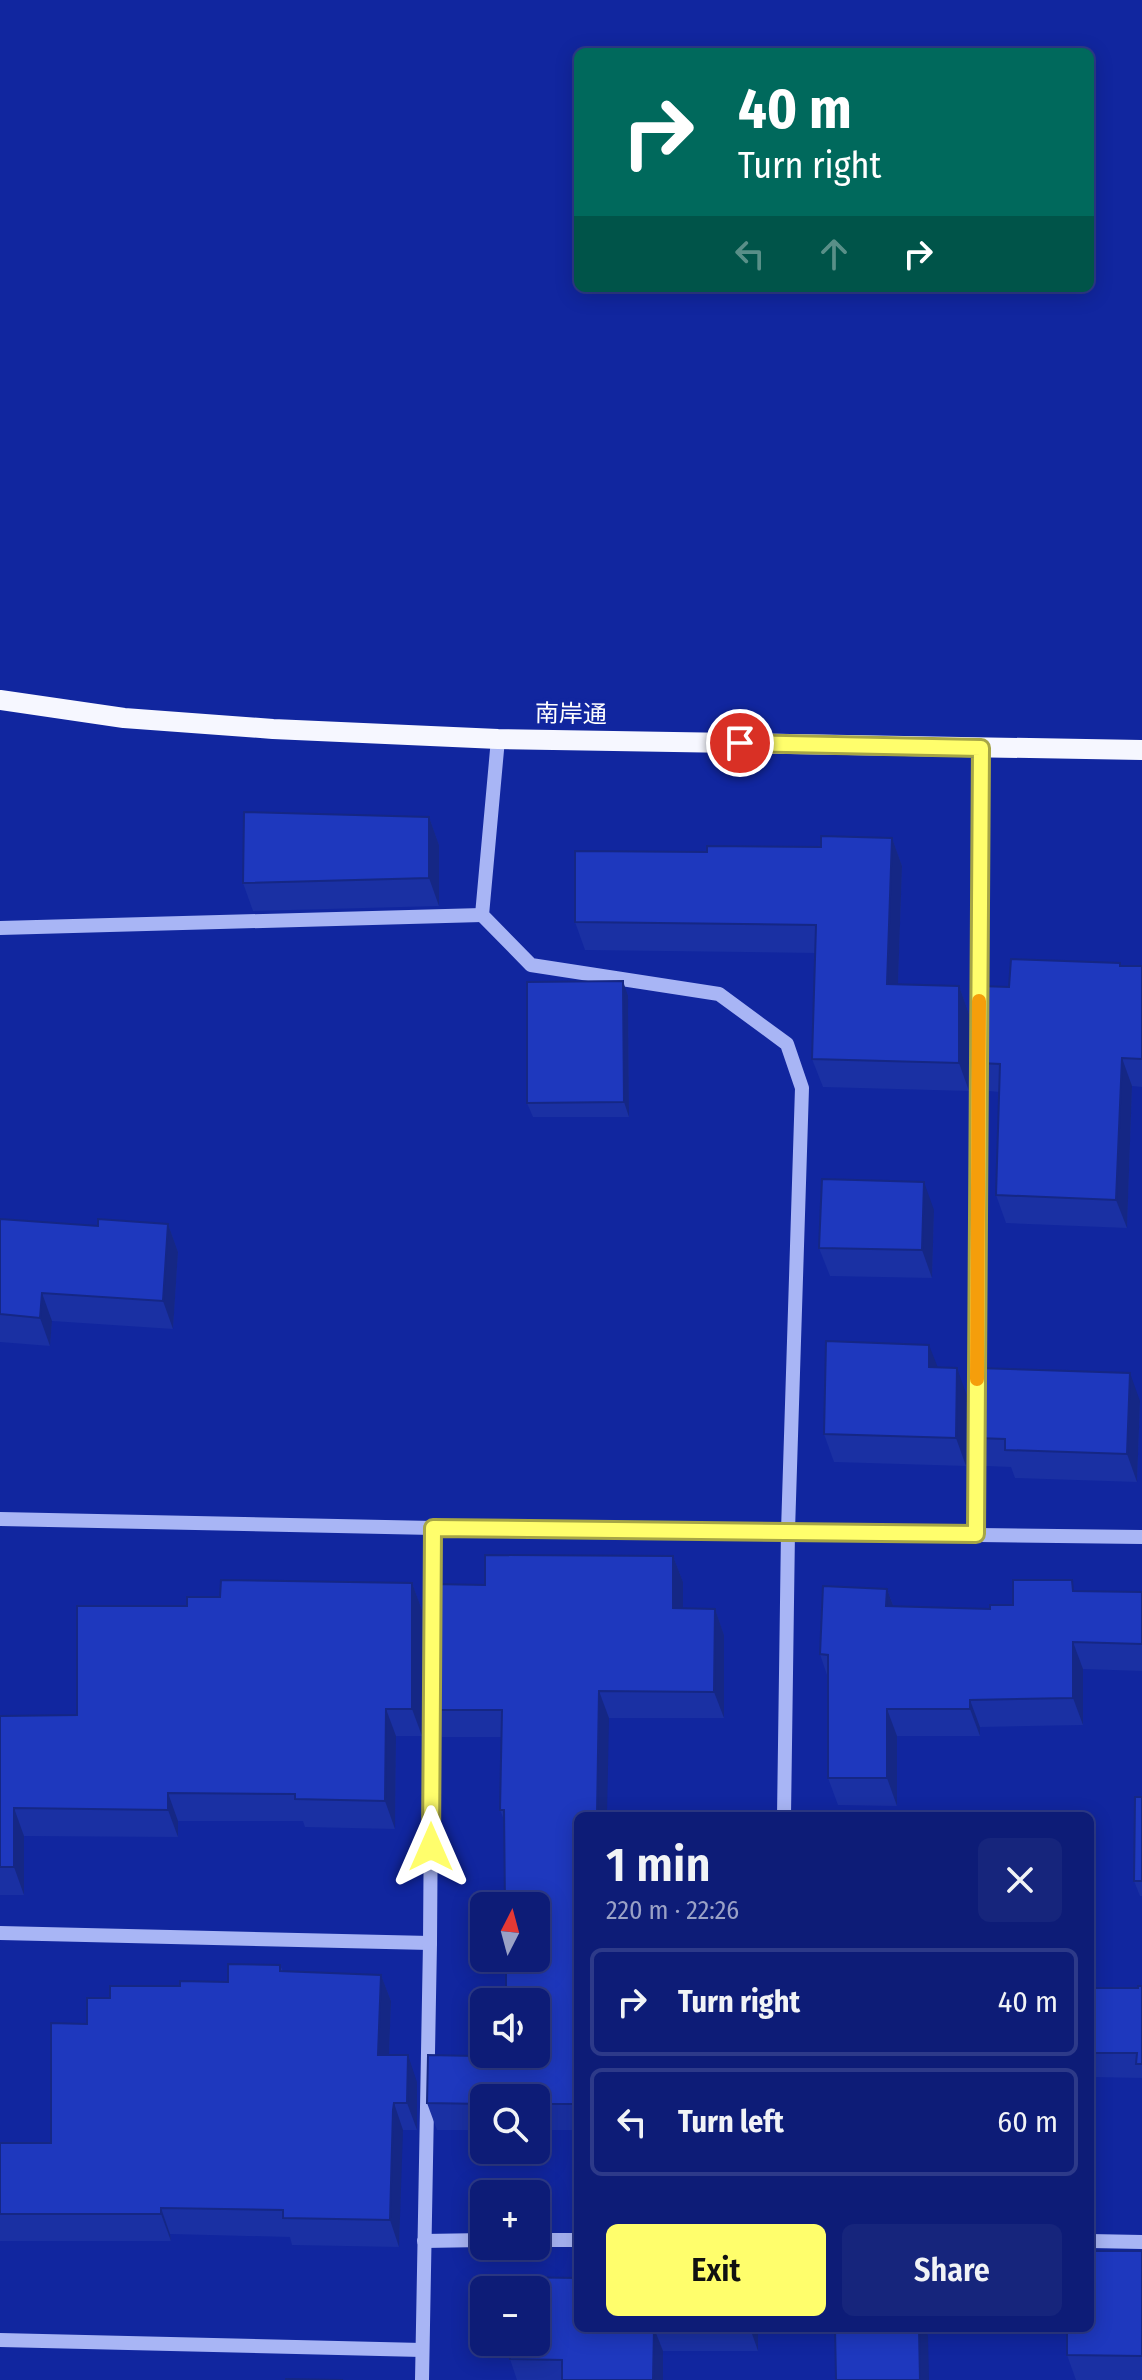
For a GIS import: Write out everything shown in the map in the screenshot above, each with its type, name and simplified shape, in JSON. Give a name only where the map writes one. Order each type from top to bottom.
[{"type":"main road","name":"南岸通","points":[[0,700],[124,718],[258,728],[498,739],[1142,750]]},
{"type":"street","points":[[482,915],[498,739]]},
{"type":"street","points":[[979,1013],[981,748]]},
{"type":"street","points":[[0,928],[482,915],[531,965],[719,994],[787,1044],[802,1088],[788,1531],[784,1812]]},
{"type":"street","points":[[976,1534],[979,1029]]},
{"type":"street","points":[[0,1519],[1142,1537]]},
{"type":"street","points":[[422,2380],[433,1528]]},
{"type":"street","points":[[0,1933],[430,1943]]},
{"type":"street","points":[[424,2241],[470,2240]]},
{"type":"street","points":[[550,2240],[574,2240]]},
{"type":"street","points":[[1094,2241],[1142,2242]]},
{"type":"street","points":[[0,2340],[422,2350]]},
{"type":"building","points":[[244,812],[429,817],[429,878],[243,883]]},
{"type":"building","points":[[821,836],[892,838],[887,984],[959,986],[959,1063],[812,1059],[816,925],[575,922],[575,851],[707,852],[707,846],[821,847]]},
{"type":"building","points":[[1011,959],[1142,966],[1142,1059],[1122,1058],[1116,1200],[996,1195],[1000,1064],[979,1063],[979,986],[1009,987]]},
{"type":"building","points":[[623,981],[624,1102],[527,1103],[527,982]]},
{"type":"building","points":[[822,1179],[924,1182],[922,1250],[819,1248]]},
{"type":"building","points":[[0,1219],[98,1226],[98,1219],[168,1224],[163,1301],[42,1293],[40,1318],[0,1314]]},
{"type":"building","points":[[826,1341],[929,1345],[929,1367],[957,1368],[956,1438],[824,1434]]},
{"type":"building","points":[[977,1368],[1130,1373],[1127,1454],[1005,1450],[1005,1439],[976,1438]]},
{"type":"building","points":[[485,1555],[673,1556],[673,1608],[715,1609],[714,1692],[599,1691],[597,1812],[574,1812],[574,2104],[550,2104],[550,2084],[470,2084],[470,2104],[427,2103],[428,2055],[470,2056],[470,2068],[550,2068],[550,1988],[506,1988],[506,1972],[550,1972],[550,1892],[505,1892],[504,1810],[500,1810],[502,1710],[432,1710],[433,1584],[485,1585]]},
{"type":"building","points":[[221,1580],[412,1583],[412,1709],[386,1709],[385,1801],[295,1799],[295,1794],[168,1793],[168,1810],[14,1808],[14,1867],[0,1867],[0,1716],[77,1715],[77,1606],[187,1606],[187,1597],[220,1597]]},
{"type":"building","points":[[1013,1580],[1072,1580],[1073,1591],[1142,1592],[1142,1644],[1073,1642],[1073,1698],[970,1700],[970,1709],[887,1709],[887,1778],[828,1778],[828,1655],[820,1654],[823,1586],[887,1589],[886,1606],[990,1609],[990,1605],[1013,1605]]},
{"type":"building","points":[[1135,1797],[1142,1797],[1142,1881],[1134,1881]]},
{"type":"building","points":[[228,1964],[280,1965],[280,1971],[381,1975],[378,2055],[408,2055],[407,2103],[394,2103],[393,2110],[390,2220],[283,2218],[283,2210],[161,2208],[161,2214],[0,2214],[0,2143],[51,2143],[51,2023],[87,2024],[87,1998],[110,1998],[110,1986],[180,1986],[180,1981],[228,1982]]},
{"type":"building","points":[[1142,1986],[1142,2064],[1136,2064],[1137,2053],[1094,2053],[1094,1988]]},
{"type":"building","points":[[1094,2251],[1142,2251],[1142,2356],[1067,2355],[1067,2332],[1094,2332]]},
{"type":"building","points":[[550,2278],[574,2278],[574,2332],[654,2332],[653,2380],[562,2380],[562,2360],[510,2359],[510,2356],[550,2356]]},
{"type":"building","points":[[835,2332],[919,2332],[920,2380],[836,2380]]},
{"type":"slow traffic","points":[[977,1379],[979,1001]]},
{"type":"route","points":[[431,1847],[433,1528],[976,1534],[981,748],[740,743]]}]
